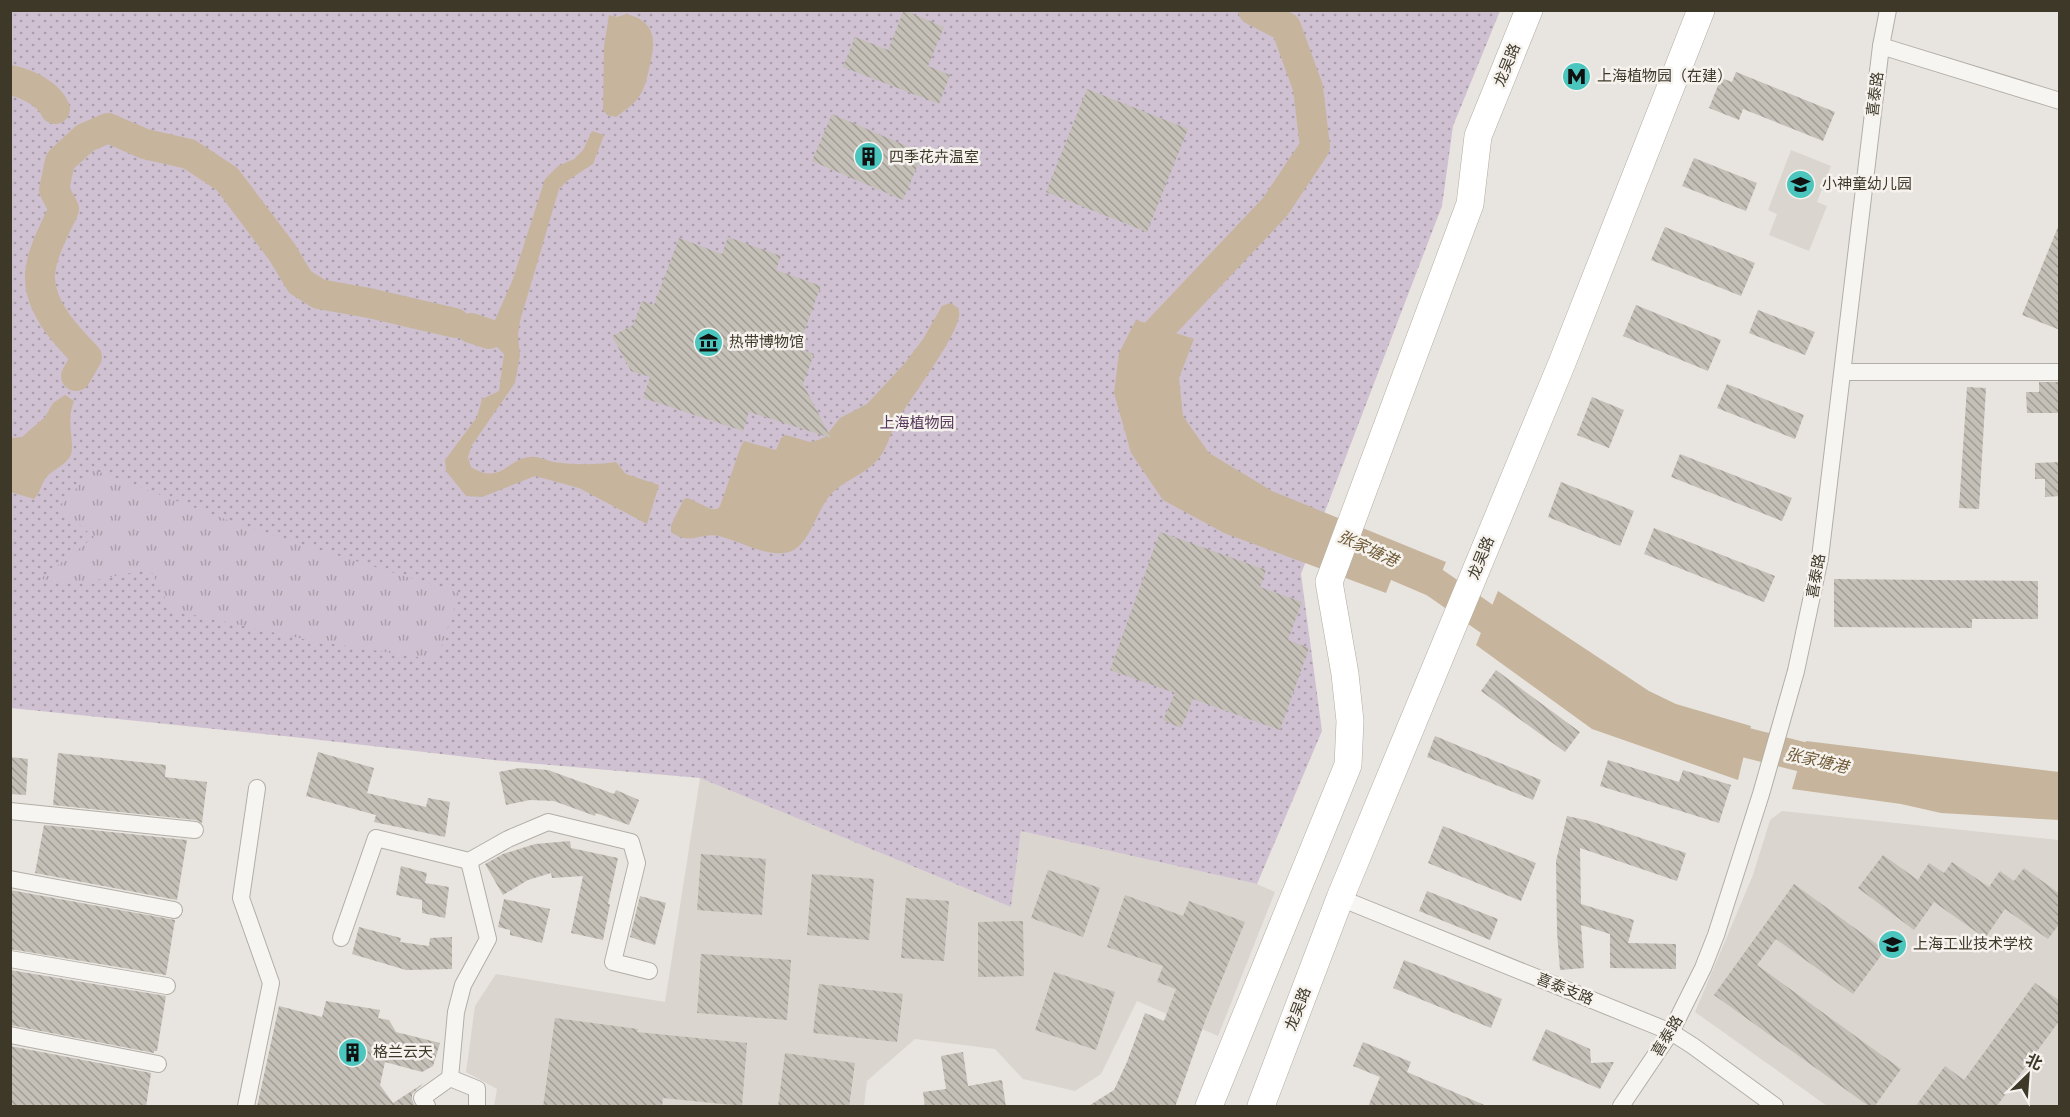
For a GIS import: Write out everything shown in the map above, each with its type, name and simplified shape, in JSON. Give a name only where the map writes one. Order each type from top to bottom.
[{"type":"main road","name":"龙吴路","points":[[1209,1107],[1348,765],[1350,721],[1345,674],[1329,582],[1470,204],[1478,136],[1528,10]]},
{"type":"main road","name":"龙吴路","points":[[1262,1107],[1340,898],[1562,363],[1701,10]]},
{"type":"street","name":"喜泰路","points":[[1621,1107],[1671,1032],[1703,968],[1716,935],[1761,794],[1796,671],[1820,558],[1881,46],[1888,10]]},
{"type":"street","points":[[1881,46],[2060,101]]},
{"type":"street","points":[[1843,372],[2060,372]]},
{"type":"street","points":[[246,1107],[271,983],[241,898],[257,788]]},
{"type":"street","points":[[10,811],[195,830]]},
{"type":"street","points":[[341,938],[376,838],[469,861],[508,839],[548,822],[631,842],[638,863],[613,962],[649,971]]},
{"type":"street","points":[[427,1107],[422,1098],[450,1078],[458,1003],[463,985],[488,939],[469,861]]},
{"type":"street","points":[[10,879],[174,910]]},
{"type":"street","name":"喜泰支路","points":[[1340,898],[1671,1032],[1775,1107]]},
{"type":"street","points":[[10,959],[167,986]]},
{"type":"street","points":[[10,1035],[158,1064]]},
{"type":"street","points":[[450,1078],[477,1089],[477,1107]]},
{"type":"shaded area","name":"小神童幼儿园","points":[[1791,150],[1831,166],[1817,202],[1827,206],[1809,251],[1769,235],[1777,214],[1768,210]]},
{"type":"shaded area","points":[[700,778],[1011,907],[1021,831],[1257,884],[1275,892],[1218,1036],[1137,1001],[1101,1074],[1075,1091],[1023,1079],[995,1049],[915,1039],[867,1081],[864,1106],[494,1106],[497,1089],[466,1072],[475,1006],[496,974],[665,1002]]},
{"type":"shaded area","name":"上海工业技术学校","points":[[1782,811],[2059,840],[2059,1106],[1827,1106],[1695,1012],[1753,875],[1770,820]]},
{"type":"green space","name":"上海植物园","points":[[11,11],[1500,11],[1453,126],[1442,206],[1301,574],[1322,731],[1257,884],[1021,831],[1011,907],[700,778],[493,760],[11,708]]},
{"type":"green space","points":[[94,470],[249,528],[459,593],[437,660],[308,640],[171,610],[150,569],[82,583],[40,579],[94,537],[58,507]]},
{"type":"water","points":[[626,14],[636,17],[649,27],[653,50],[642,92],[616,117],[607,115],[603,110],[604,46],[609,15],[617,17]]},
{"type":"water","points":[[592,131],[604,135],[593,164],[559,189],[520,321],[518,335],[520,356],[515,383],[472,445],[468,457],[471,467],[490,474],[523,458],[531,457],[570,464],[616,462],[626,474],[659,485],[647,524],[579,488],[535,476],[482,497],[466,496],[446,471],[445,460],[477,417],[482,399],[499,391],[504,354],[491,341],[489,334],[513,279],[545,179],[558,166],[574,159],[583,150]]},
{"type":"water","points":[[950,303],[959,310],[955,328],[894,427],[883,452],[871,466],[834,491],[824,504],[807,537],[796,549],[789,552],[772,553],[719,536],[684,538],[671,532],[671,525],[684,499],[688,498],[711,509],[717,509],[720,506],[744,441],[776,450],[781,438],[786,435],[810,442],[818,440],[825,437],[840,418],[867,404],[905,363],[923,339],[942,306]]},
{"type":"water","points":[[1136,320],[1194,339],[1179,378],[1183,416],[1209,453],[1272,491],[1446,562],[1431,597],[1391,580],[1386,593],[1224,533],[1163,500],[1131,453],[1114,393],[1119,353]]},
{"type":"water","points":[[65,395],[74,401],[70,419],[72,448],[69,458],[48,475],[34,499],[11,492],[11,438],[22,437],[45,417],[53,403]]},
{"type":"water","points":[[1498,591],[1649,691],[1676,704],[1751,726],[1738,780],[1592,729],[1476,645]]},
{"type":"water","points":[[1806,741],[2059,772],[2059,820],[1941,813],[1901,804],[1792,789]]},
{"type":"building","points":[[904,10],[944,27],[928,66],[950,75],[939,104],[843,67],[855,37],[888,50]]},
{"type":"building","points":[[1736,72],[1835,112],[1823,141],[1743,109],[1739,120],[1709,108],[1721,78],[1732,82]]},
{"type":"building","points":[[1087,89],[1188,129],[1147,232],[1046,192]]},
{"type":"building","name":"四季花卉温室","points":[[832,114],[923,153],[903,200],[812,161]]},
{"type":"building","points":[[1694,158],[1757,183],[1746,211],[1682,186]]},
{"type":"building","points":[[2060,222],[2060,330],[2022,315]]},
{"type":"building","points":[[1665,227],[1755,263],[1741,296],[1651,260]]},
{"type":"building","name":"热带博物馆","points":[[728,237],[781,256],[776,270],[821,286],[798,348],[814,354],[803,384],[831,438],[749,412],[743,431],[643,398],[650,377],[631,371],[612,336],[633,325],[642,301],[654,305],[679,238],[722,254]]},
{"type":"building","points":[[1636,305],[1721,340],[1708,371],[1623,336]]},
{"type":"building","points":[[1758,310],[1815,332],[1805,355],[1749,333]]},
{"type":"building","points":[[2039,382],[2060,382],[2060,413],[2027,413],[2026,392],[2039,392]]},
{"type":"building","points":[[1727,384],[1804,415],[1795,439],[1717,408]]},
{"type":"building","points":[[1967,387],[1986,388],[1979,509],[1959,508]]},
{"type":"building","points":[[1592,397],[1624,410],[1609,448],[1577,435]]},
{"type":"building","points":[[1680,454],[1792,498],[1782,521],[1671,477]]},
{"type":"building","points":[[2060,462],[2060,496],[2045,497],[2045,479],[2035,479],[2035,463]]},
{"type":"building","points":[[1561,482],[1634,511],[1620,546],[1548,517]]},
{"type":"building","points":[[1654,528],[1775,576],[1764,602],[1644,554]]},
{"type":"building","points":[[1160,532],[1266,570],[1260,587],[1302,602],[1288,640],[1309,648],[1280,730],[1193,699],[1181,728],[1163,720],[1175,693],[1110,670]]},
{"type":"building","points":[[1834,579],[2038,581],[2038,619],[1972,619],[1972,628],[1834,627]]},
{"type":"building","points":[[1496,670],[1580,732],[1565,752],[1481,691]]},
{"type":"building","points":[[1435,736],[1541,780],[1533,800],[1427,757]]},
{"type":"building","points":[[318,752],[374,768],[367,793],[426,807],[428,798],[450,802],[445,837],[374,822],[376,815],[306,796]]},
{"type":"building","points":[[58,753],[166,765],[165,777],[207,782],[202,823],[196,820],[53,805]]},
{"type":"building","points":[[10,757],[28,759],[26,795],[10,794]]},
{"type":"building","points":[[1608,760],[1679,782],[1683,770],[1731,785],[1719,823],[1600,786]]},
{"type":"building","points":[[519,768],[548,770],[614,794],[616,790],[639,800],[629,825],[554,801],[530,800],[506,805],[499,772]]},
{"type":"building","points":[[1567,816],[1590,821],[1686,853],[1677,881],[1580,848],[1581,904],[1634,920],[1628,943],[1676,944],[1676,969],[1610,968],[1610,934],[1581,925],[1584,968],[1560,970],[1556,861]]},
{"type":"building","points":[[44,825],[187,840],[177,900],[35,873]]},
{"type":"building","points":[[1443,826],[1536,863],[1521,901],[1428,863]]},
{"type":"building","points":[[570,841],[571,848],[618,858],[603,940],[571,933],[583,876],[552,878],[551,873],[528,880],[503,895],[485,864],[503,854],[535,844]]},
{"type":"building","points":[[701,854],[766,859],[762,915],[697,910]]},
{"type":"building","points":[[1883,855],[1918,880],[1929,863],[1944,873],[1952,862],[1989,887],[2000,871],[2014,881],[2024,868],[2060,894],[2060,923],[2048,939],[2005,909],[1985,938],[1934,902],[1914,930],[1858,888]]},
{"type":"building","points":[[401,866],[427,873],[425,883],[449,887],[445,918],[422,913],[422,900],[396,895]]},
{"type":"building","points":[[1048,870],[1100,888],[1083,937],[1031,918]]},
{"type":"building","points":[[812,874],[874,879],[869,940],[807,935]]},
{"type":"building","points":[[1794,884],[1885,950],[1853,994],[1776,939],[1757,965],[1901,1069],[1874,1107],[1870,1107],[1714,995]]},
{"type":"building","points":[[10,890],[175,920],[166,975],[10,949]]},
{"type":"building","points":[[1427,891],[1498,919],[1490,940],[1419,911]]},
{"type":"building","points":[[1125,895],[1183,916],[1189,901],[1245,922],[1205,1021],[1175,1107],[1087,1107],[1114,1090],[1145,1013],[1164,1021],[1176,989],[1157,982],[1163,966],[1107,947]]},
{"type":"building","points":[[640,896],[666,903],[655,945],[630,937]]},
{"type":"building","points":[[906,898],[949,901],[944,961],[901,958]]},
{"type":"building","points":[[504,899],[550,909],[542,943],[510,935],[510,930],[498,927]]},
{"type":"building","points":[[1023,921],[1024,976],[978,977],[978,922]]},
{"type":"building","points":[[359,927],[401,938],[400,942],[429,946],[430,938],[452,937],[452,969],[406,970],[352,954]]},
{"type":"building","points":[[701,954],[791,960],[787,1020],[697,1013]]},
{"type":"building","points":[[1404,960],[1502,999],[1491,1028],[1393,988]]},
{"type":"building","points":[[10,970],[166,996],[157,1051],[154,1053],[10,1025]]},
{"type":"building","points":[[1054,972],[1115,992],[1096,1050],[1035,1030]]},
{"type":"building","points":[[2035,983],[2060,1001],[2060,1020],[1996,1107],[1915,1107],[1945,1066],[1964,1080]]},
{"type":"building","points":[[819,984],[903,994],[897,1042],[813,1033]]},
{"type":"building","name":"格兰云天","points":[[326,1001],[380,1010],[378,1018],[389,1020],[396,1032],[440,1043],[433,1066],[422,1072],[385,1062],[380,1085],[393,1103],[424,1083],[412,1094],[415,1107],[257,1107],[279,1006],[322,1017]]},
{"type":"building","points":[[555,1018],[638,1029],[637,1032],[747,1043],[742,1106],[663,1098],[662,1107],[543,1107]]},
{"type":"building","points":[[1546,1029],[1590,1049],[1591,1063],[1614,1062],[1600,1089],[1532,1060]]},
{"type":"building","points":[[1363,1042],[1411,1062],[1407,1072],[1489,1107],[1368,1107],[1380,1077],[1353,1066]]},
{"type":"building","points":[[10,1046],[151,1073],[146,1107],[10,1107]]},
{"type":"building","points":[[963,1052],[968,1086],[1002,1080],[1006,1107],[925,1107],[923,1092],[946,1089],[941,1056]]},
{"type":"building","points":[[785,1053],[855,1063],[849,1107],[778,1107]]},
{"type":"waterway","name":"张家塘港","points":[[1152,367],[1154,335],[1275,207],[1315,147],[1308,88],[1286,27],[1253,10]]},
{"type":"waterway","points":[[10,80],[36,90],[48,99],[55,109]]},
{"type":"waterway","points":[[76,376],[87,357],[64,332],[50,312],[42,290],[40,270],[48,243],[64,209],[54,190],[60,161],[85,138],[108,128],[145,144],[189,154],[227,179],[282,252],[300,282],[319,294],[455,323]]},
{"type":"waterway","points":[[471,328],[489,334]]},
{"type":"waterway","name":"张家塘港","points":[[1402,564],[1424,575],[1520,642]]},
{"type":"waterway","name":"张家塘港","points":[[1708,733],[1842,767]]},
{"type":"place","name":"上海植物园（在建）","points":[[1576,76]]},
{"type":"place","name":"四季花卉温室","points":[[868,157]]},
{"type":"place","name":"小神童幼儿园","points":[[1801,184]]},
{"type":"place","name":"热带博物馆","points":[[708,342]]},
{"type":"place","name":"上海工业技术学校","points":[[1892,944]]},
{"type":"place","name":"格兰云天","points":[[352,1052]]}]
